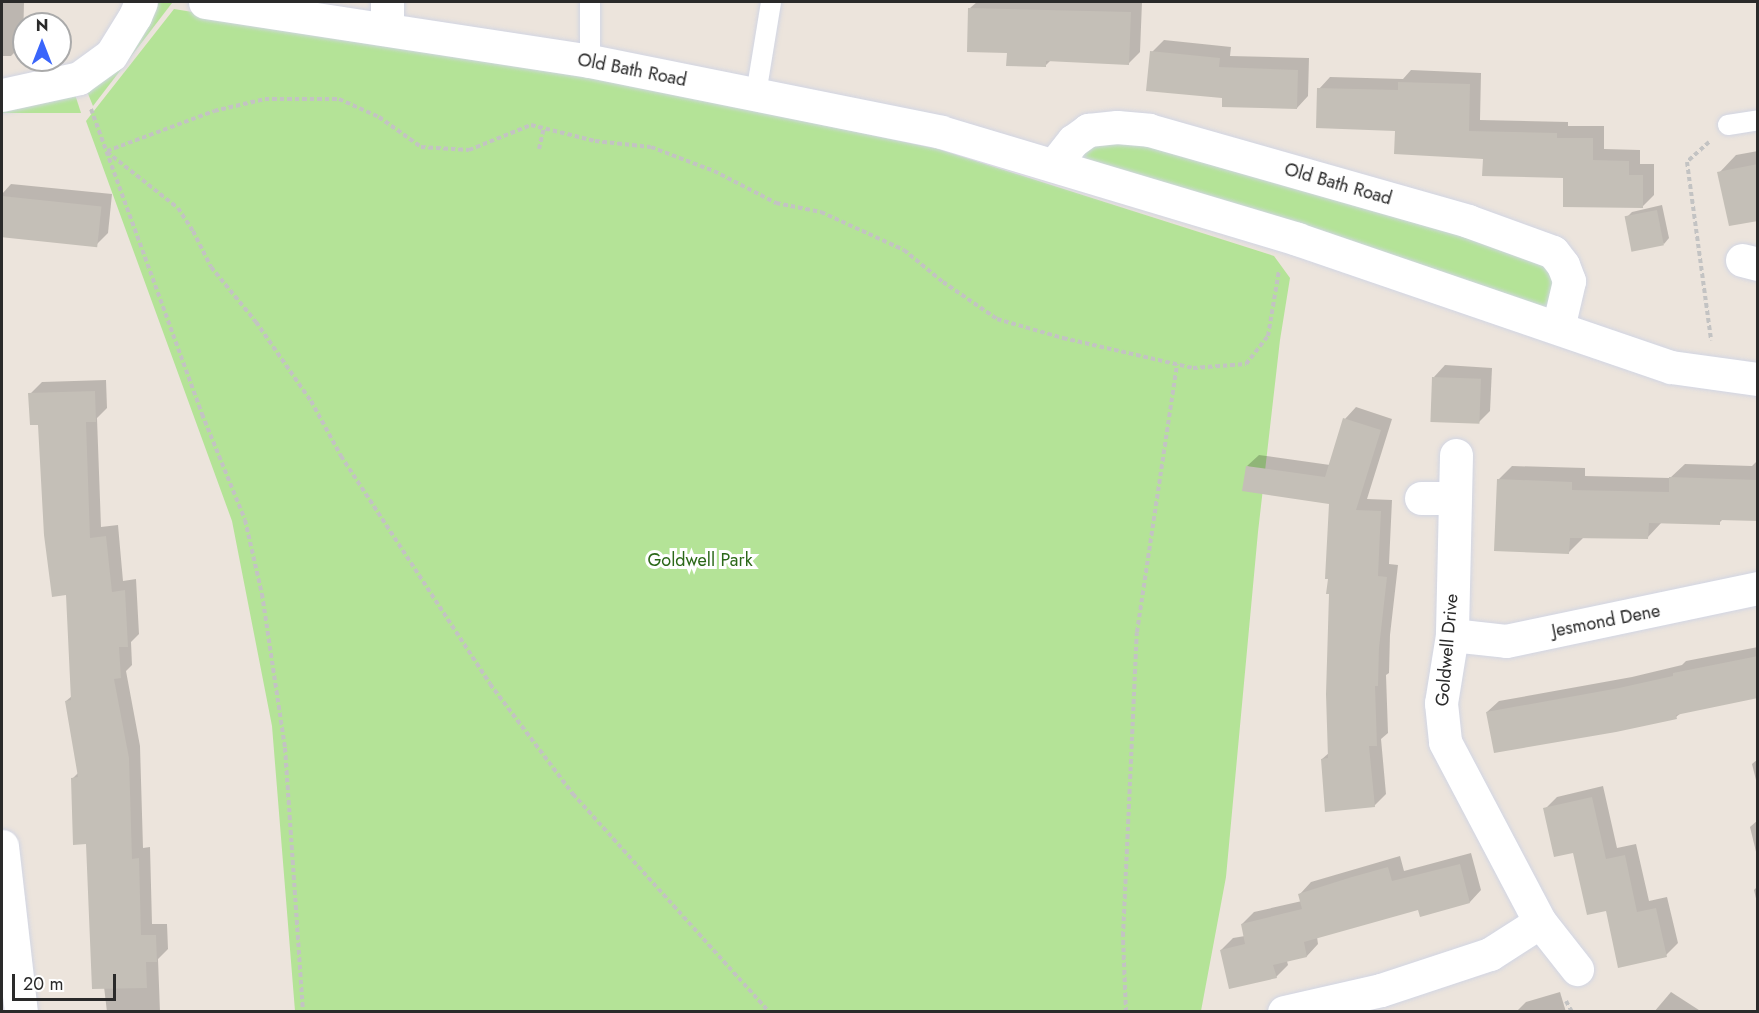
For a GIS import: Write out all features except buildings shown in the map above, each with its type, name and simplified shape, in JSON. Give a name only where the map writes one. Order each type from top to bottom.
[{"type":"street","points":[[2,95],[79,78],[111,55],[141,2]]},
{"type":"street","name":"Old Bath Road","points":[[205,2],[387,15],[590,62],[941,132],[1285,237],[1671,367],[1758,379]]},
{"type":"street","name":"Old Bath Road","points":[[1054,165],[1073,141],[1088,130],[1118,127],[1149,130],[1468,221],[1553,252],[1563,265],[1569,281],[1558,328]]},
{"type":"street","name":"Goldwell Drive","points":[[1456,455],[1452,634],[1441,703],[1445,742],[1540,922],[1577,969]]},
{"type":"street","points":[[1421,498],[1454,498]]},
{"type":"street","name":"Jesmond Dene","points":[[1452,634],[1506,641],[1758,588]]},
{"type":"street","points":[[2,846],[21,1011]]},
{"type":"street","points":[[1284,1011],[1384,1001],[1490,954],[1540,922]]},
{"type":"lane","points":[[590,2],[590,62]]},
{"type":"lane","points":[[756,94],[771,2]]},
{"type":"lane","points":[[1728,126],[1758,120]]},
{"type":"path","points":[[79,78],[202,414],[245,520],[253,552],[262,594],[285,748],[303,1011]]},
{"type":"path","points":[[107,152],[214,111],[265,99],[339,99],[379,117],[421,147],[469,150],[531,125],[595,141],[651,147],[714,171],[776,203],[821,212],[904,250],[943,282],[997,319],[1063,338],[1193,368],[1246,364],[1268,336],[1285,237]]},
{"type":"path","points":[[1716,373],[1687,162],[1728,126]]},
{"type":"path","points":[[538,149],[544,128]]},
{"type":"path","points":[[107,152],[178,208],[194,231],[211,267],[256,322],[311,401],[341,456],[490,684],[573,794],[769,1011]]},
{"type":"path","points":[[1126,1011],[1123,936],[1137,632],[1177,364]]},
{"type":"green space","points":[[144,2],[172,3],[93,106],[82,79]]},
{"type":"green space","name":"Goldwell Park","points":[[174,9],[583,75],[938,149],[1274,256],[1290,278],[1280,340],[1258,532],[1226,877],[1201,1011],[295,1011],[272,726],[232,521],[86,121]]},
{"type":"green space","points":[[71,82],[81,113],[2,113],[2,101]]},
{"type":"green space","points":[[1117,128],[1552,254],[1557,325],[1056,165]]}]
